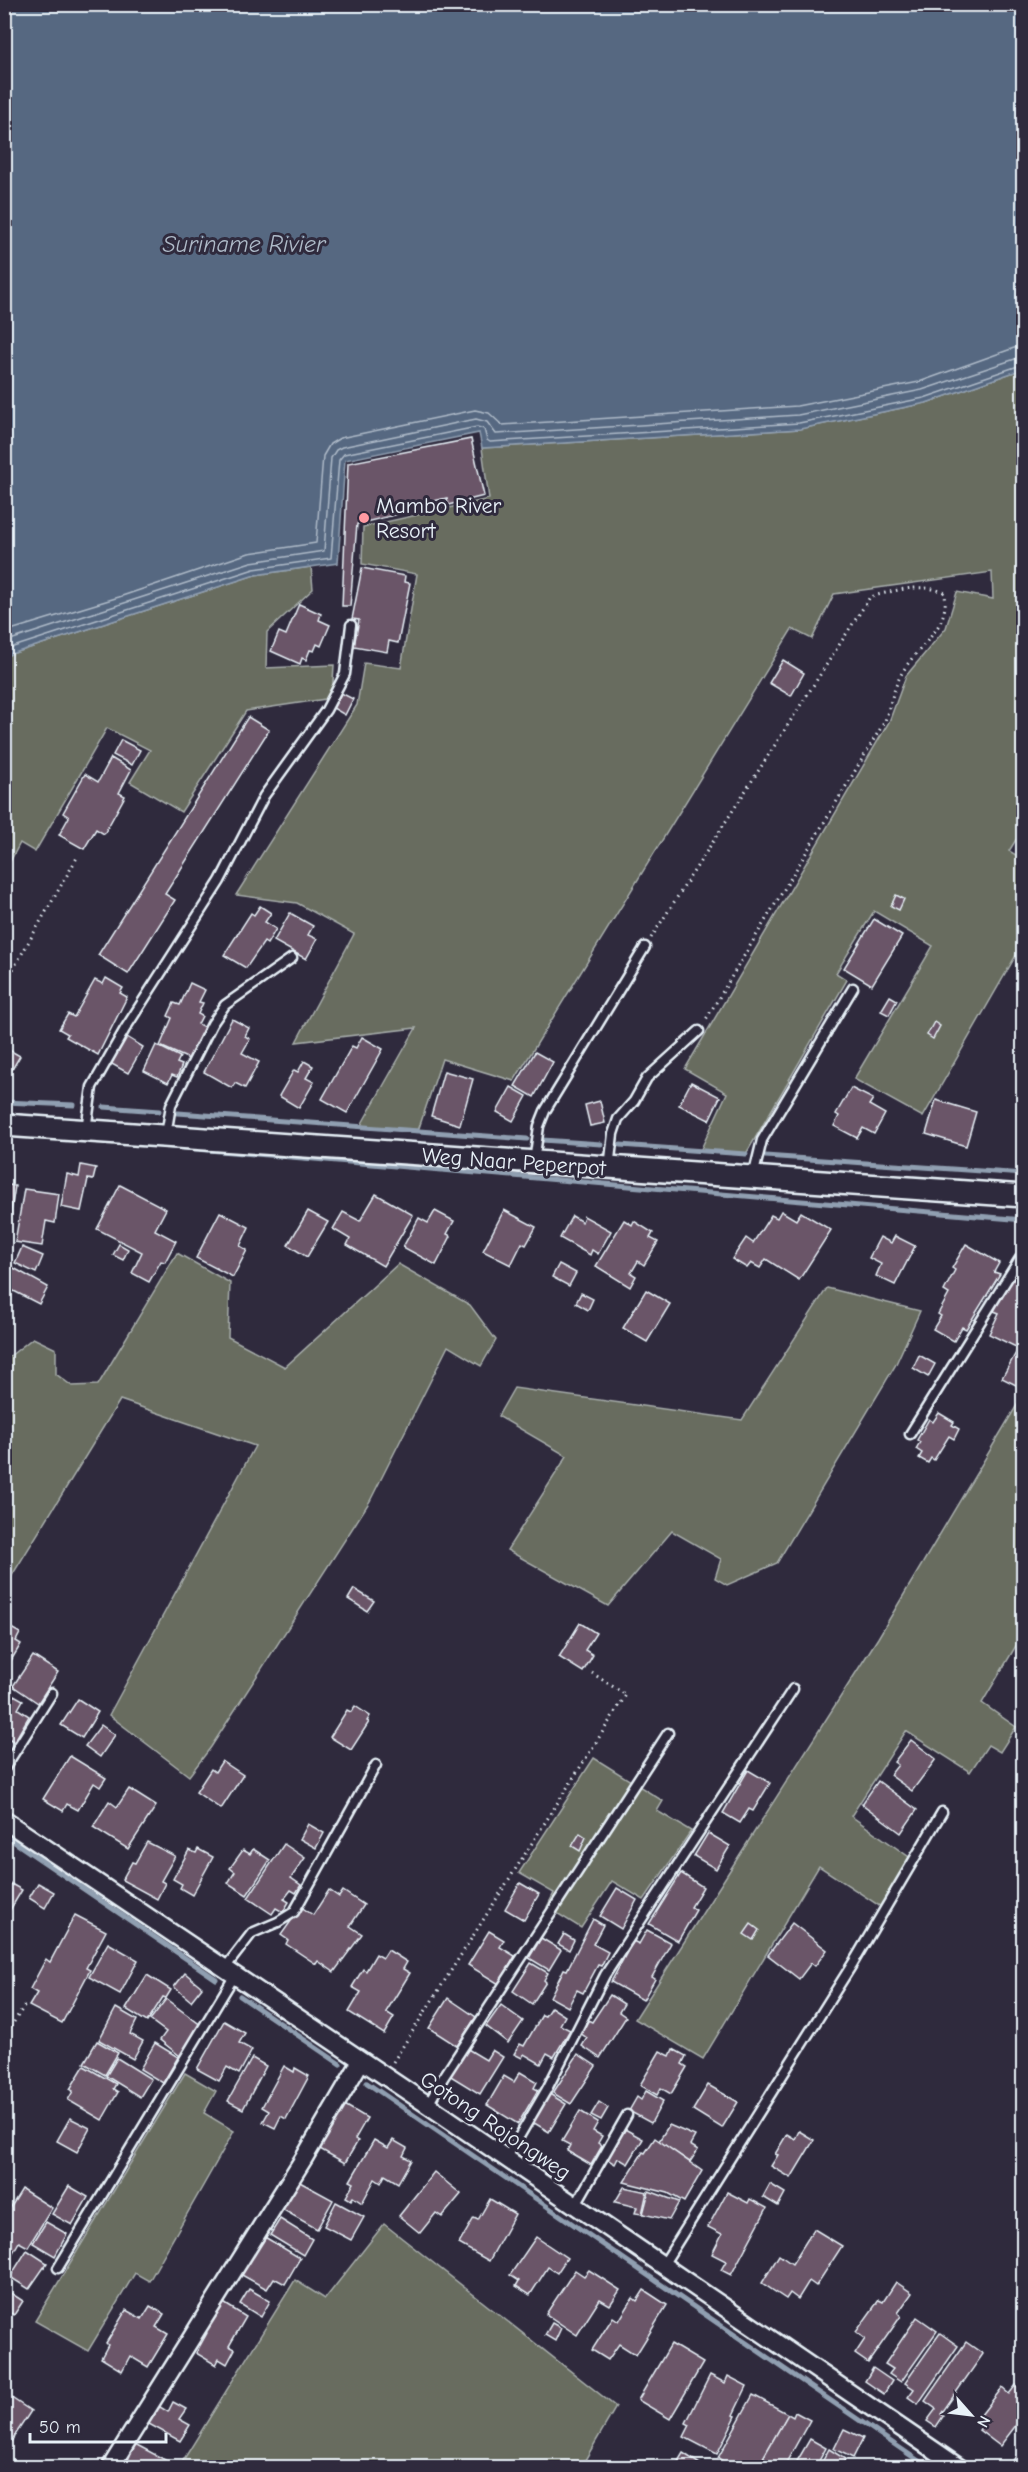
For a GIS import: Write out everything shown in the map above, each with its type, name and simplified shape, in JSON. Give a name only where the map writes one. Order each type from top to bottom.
[{"type":"street","name":"Weg Naar Peperpot","points":[[4,1125],[1023,1196]]},
{"type":"street","name":"Gotong Rojongweg","points":[[4,1820],[428,2105],[960,2468]]},
{"type":"street","points":[[110,2468],[304,2158],[361,2061]]},
{"type":"lane","points":[[86,1130],[92,1087],[114,1048],[220,882],[264,796],[326,710],[345,674],[351,625]]},
{"type":"lane","points":[[534,1162],[539,1126],[545,1111],[645,947]]},
{"type":"lane","points":[[166,1135],[171,1105],[212,1024],[225,1005],[292,958]]},
{"type":"lane","points":[[752,1177],[762,1140],[853,988]]},
{"type":"lane","points":[[609,1168],[613,1134],[618,1119],[634,1101],[647,1078],[699,1031]]},
{"type":"lane","points":[[910,1434],[1023,1252]]},
{"type":"lane","points":[[507,2159],[547,2089],[605,1975],[793,1689]]},
{"type":"lane","points":[[6,1765],[52,1693]]},
{"type":"lane","points":[[428,2105],[443,2078],[668,1733]]},
{"type":"lane","points":[[58,2268],[252,1933],[294,1912],[376,1765]]},
{"type":"lane","points":[[663,2265],[853,1963],[942,1812]]},
{"type":"lane","points":[[575,2206],[627,2115]]},
{"type":"path","points":[[645,947],[870,597],[901,589],[935,588],[945,593],[946,604],[940,625],[903,672],[885,721],[699,1031]]},
{"type":"path","points":[[4,985],[78,856]]},
{"type":"path","points":[[384,2076],[626,1695],[592,1673]]},
{"type":"path","points":[[4,2037],[27,2002]]},
{"type":"green space","points":[[1023,369],[1024,827],[1009,851],[1023,859],[1023,943],[923,1117],[854,1079],[933,946],[874,911],[836,973],[847,980],[746,1154],[700,1151],[727,1093],[685,1069],[889,722],[906,676],[946,628],[957,592],[993,599],[992,572],[834,594],[812,639],[792,629],[514,1081],[442,1059],[418,1131],[360,1127],[416,1028],[296,1042],[354,934],[297,903],[236,895],[357,705],[364,663],[401,668],[417,574],[362,564],[363,527],[489,499],[482,448],[800,429],[926,403]]},
{"type":"green space","points":[[311,567],[313,589],[267,632],[266,668],[334,665],[332,698],[246,711],[181,812],[130,782],[150,750],[107,728],[35,852],[20,843],[5,871],[5,656],[255,575]]},
{"type":"green space","points":[[177,1253],[230,1283],[228,1337],[285,1367],[398,1264],[470,1305],[496,1340],[481,1366],[448,1346],[370,1501],[211,1747],[189,1776],[109,1715],[255,1446],[120,1400],[8,1582],[4,1581],[5,1360],[33,1338],[56,1349],[56,1374],[72,1386],[98,1385]]},
{"type":"green space","points":[[827,1288],[920,1311],[895,1366],[777,1563],[727,1585],[715,1578],[721,1559],[672,1531],[608,1606],[507,1550],[567,1456],[498,1416],[514,1388],[742,1420]]},
{"type":"green space","points":[[1023,1395],[1023,1634],[982,1703],[1016,1727],[1000,1752],[988,1745],[970,1772],[906,1731],[851,1816],[912,1859],[881,1907],[819,1866],[703,2059],[635,2019],[878,1638]]},
{"type":"green space","points":[[594,1758],[663,1801],[657,1811],[691,1831],[644,1900],[612,1881],[581,1928],[547,1907],[554,1893],[519,1873]]},
{"type":"green space","points":[[185,2073],[216,2091],[204,2113],[234,2131],[149,2281],[135,2273],[88,2351],[35,2321]]},
{"type":"green space","points":[[384,2224],[616,2407],[581,2467],[179,2467],[295,2280],[325,2299]]},
{"type":"water","name":"Suriname Rivier","points":[[5,4],[1023,5],[1023,369],[926,403],[800,429],[482,448],[479,433],[345,460],[338,563],[255,575],[5,656]]},
{"type":"building","name":"Mambo River Resort","points":[[471,439],[484,496],[448,505],[447,498],[407,507],[407,512],[357,524],[350,606],[342,606],[348,463]]},
{"type":"building","points":[[362,568],[405,576],[404,582],[410,583],[398,643],[389,641],[387,652],[354,646],[359,620],[352,619]]},
{"type":"building","points":[[299,604],[321,614],[319,620],[330,625],[321,646],[317,644],[314,651],[310,650],[306,660],[302,658],[300,664],[271,651],[279,632],[286,635]]},
{"type":"building","points":[[783,660],[804,673],[791,696],[769,683]]},
{"type":"building","points":[[341,693],[353,699],[345,715],[333,708]]},
{"type":"building","points":[[248,717],[269,730],[165,894],[175,900],[128,974],[98,955]]},
{"type":"building","points":[[121,740],[140,750],[132,765],[113,755]]},
{"type":"building","points":[[111,758],[131,770],[119,793],[125,796],[104,834],[96,829],[84,849],[59,835],[69,817],[63,813],[85,774],[98,782]]},
{"type":"building","points":[[896,895],[904,899],[899,910],[891,906]]},
{"type":"building","points":[[260,906],[271,913],[265,922],[276,929],[267,944],[264,942],[246,968],[224,955],[251,913],[254,915]]},
{"type":"building","points":[[290,913],[313,926],[308,935],[317,939],[306,959],[274,941]]},
{"type":"building","points":[[874,919],[902,936],[872,985],[844,968]]},
{"type":"building","points":[[106,978],[123,988],[120,993],[127,997],[98,1055],[66,1037],[68,1034],[59,1029],[68,1014],[74,1017],[95,980],[103,984]]},
{"type":"building","points":[[190,983],[205,990],[199,1002],[203,1003],[198,1014],[202,1016],[198,1024],[204,1027],[189,1059],[160,1046],[172,1018],[168,1016],[174,1003],[180,1005]]},
{"type":"building","points":[[890,996],[897,1000],[889,1015],[881,1011]]},
{"type":"building","points":[[232,1019],[249,1028],[245,1036],[250,1039],[242,1053],[259,1062],[245,1088],[235,1083],[232,1088],[204,1072]]},
{"type":"building","points":[[934,1022],[940,1026],[933,1039],[927,1035]]},
{"type":"building","points":[[125,1036],[143,1047],[128,1073],[110,1063]]},
{"type":"building","points":[[362,1037],[383,1049],[347,1113],[322,1099],[352,1046],[356,1048]]},
{"type":"building","points":[[156,1045],[180,1057],[177,1063],[182,1065],[177,1077],[172,1075],[168,1083],[144,1071]]},
{"type":"building","points":[[4,1047],[20,1056],[4,1083]]},
{"type":"building","points":[[535,1052],[553,1062],[534,1097],[515,1086]]},
{"type":"building","points":[[304,1061],[313,1066],[306,1078],[314,1082],[299,1108],[279,1096],[294,1070],[298,1072]]},
{"type":"building","points":[[444,1071],[473,1079],[460,1125],[431,1116]]},
{"type":"building","points":[[691,1082],[720,1097],[709,1120],[679,1105]]},
{"type":"building","points":[[511,1087],[527,1096],[513,1121],[497,1112]]},
{"type":"building","points":[[851,1088],[873,1099],[869,1105],[885,1114],[874,1134],[863,1128],[857,1138],[834,1126],[839,1116],[836,1114]]},
{"type":"building","points":[[936,1100],[976,1112],[966,1146],[926,1134]]},
{"type":"building","points":[[600,1101],[605,1123],[590,1126],[585,1105]]},
{"type":"building","points":[[81,1165],[96,1168],[93,1180],[88,1179],[81,1211],[61,1207],[67,1174],[79,1177]]},
{"type":"building","points":[[4,1184],[15,1186],[6,1243],[4,1242]]},
{"type":"building","points":[[120,1185],[166,1209],[155,1230],[176,1241],[165,1262],[161,1261],[149,1282],[132,1273],[142,1252],[97,1229]]},
{"type":"building","points":[[24,1189],[59,1194],[55,1223],[46,1221],[42,1246],[15,1242]]},
{"type":"building","points":[[376,1194],[413,1215],[383,1266],[347,1245],[350,1239],[333,1229],[343,1212],[360,1221]]},
{"type":"building","points":[[504,1210],[536,1227],[526,1245],[522,1243],[511,1265],[483,1251]]},
{"type":"building","points":[[308,1211],[328,1222],[307,1257],[288,1245]]},
{"type":"building","points":[[435,1211],[454,1221],[447,1234],[451,1236],[436,1265],[403,1247],[419,1218],[428,1223]]},
{"type":"building","points":[[781,1211],[796,1220],[801,1212],[831,1230],[799,1280],[766,1259],[760,1268],[751,1263],[747,1268],[732,1259],[746,1238],[753,1243],[771,1215],[777,1218]]},
{"type":"building","points":[[220,1212],[249,1227],[240,1246],[247,1250],[233,1277],[196,1258]]},
{"type":"building","points":[[572,1216],[582,1222],[584,1216],[611,1231],[598,1254],[592,1250],[590,1255],[560,1238]]},
{"type":"building","points":[[624,1220],[632,1225],[634,1221],[653,1233],[650,1238],[658,1242],[644,1265],[638,1261],[631,1273],[636,1276],[630,1287],[596,1266]]},
{"type":"building","points":[[895,1236],[915,1246],[895,1285],[876,1276],[881,1264],[869,1258],[880,1237],[891,1243]]},
{"type":"building","points":[[119,1244],[128,1249],[123,1260],[113,1255]]},
{"type":"building","points":[[966,1244],[999,1263],[994,1272],[1000,1274],[966,1329],[962,1327],[954,1341],[933,1329],[941,1316],[938,1314],[949,1294],[944,1291],[955,1270],[952,1268]]},
{"type":"building","points":[[22,1247],[43,1256],[36,1273],[15,1263]]},
{"type":"building","points":[[559,1264],[576,1273],[569,1286],[552,1277]]},
{"type":"building","points":[[10,1266],[48,1287],[39,1304],[4,1286],[4,1276]]},
{"type":"building","points":[[1013,1273],[1024,1279],[1024,1338],[1018,1348],[989,1334],[999,1313],[994,1311]]},
{"type":"building","points":[[646,1290],[670,1304],[647,1342],[623,1328]]},
{"type":"building","points":[[581,1293],[593,1299],[588,1310],[576,1303]]},
{"type":"building","points":[[1017,1351],[1024,1355],[1024,1375],[1018,1386],[1002,1378]]},
{"type":"building","points":[[919,1355],[935,1364],[928,1377],[913,1368]]},
{"type":"building","points":[[939,1413],[954,1422],[952,1425],[959,1429],[954,1439],[949,1436],[934,1460],[931,1458],[928,1463],[919,1458],[922,1453],[916,1449],[920,1442],[917,1440],[929,1419],[933,1422]]},
{"type":"building","points":[[354,1589],[374,1601],[367,1611],[348,1599]]},
{"type":"building","points":[[580,1623],[596,1633],[585,1650],[593,1655],[583,1672],[559,1657]]},
{"type":"building","points":[[4,1624],[20,1633],[16,1641],[21,1644],[4,1672]]},
{"type":"building","points":[[33,1656],[58,1672],[38,1703],[13,1686]]},
{"type":"building","points":[[5,1690],[23,1700],[18,1709],[29,1716],[14,1742],[10,1739],[7,1745],[4,1743]]},
{"type":"building","points":[[78,1699],[98,1712],[82,1738],[61,1725]]},
{"type":"building","points":[[355,1706],[370,1716],[367,1721],[369,1722],[351,1750],[330,1737],[347,1710],[351,1712]]},
{"type":"building","points":[[101,1725],[115,1735],[100,1757],[85,1746]]},
{"type":"building","points":[[911,1740],[936,1759],[912,1791],[890,1775],[898,1765],[894,1762]]},
{"type":"building","points":[[70,1756],[106,1778],[100,1787],[94,1783],[78,1810],[67,1804],[63,1811],[43,1799]]},
{"type":"building","points":[[222,1761],[243,1775],[221,1809],[196,1792],[211,1769],[215,1772]]},
{"type":"building","points":[[748,1770],[770,1783],[753,1811],[749,1809],[740,1823],[723,1813]]},
{"type":"building","points":[[878,1781],[917,1810],[901,1833],[862,1804]]},
{"type":"building","points":[[129,1789],[156,1806],[128,1849],[93,1827],[109,1801],[117,1807]]},
{"type":"building","points":[[308,1824],[324,1833],[316,1848],[300,1839]]},
{"type":"building","points":[[580,1833],[586,1837],[580,1851],[572,1846]]},
{"type":"building","points":[[708,1833],[730,1846],[716,1869],[694,1856]]},
{"type":"building","points":[[147,1842],[175,1856],[161,1881],[165,1883],[157,1899],[122,1880]]},
{"type":"building","points":[[284,1844],[305,1858],[291,1878],[301,1885],[296,1893],[291,1890],[284,1899],[289,1902],[283,1912],[276,1908],[272,1914],[248,1898]]},
{"type":"building","points":[[198,1849],[213,1857],[192,1895],[180,1888],[182,1884],[173,1879],[189,1850],[196,1853]]},
{"type":"building","points":[[253,1849],[270,1860],[247,1895],[228,1883],[235,1872],[230,1868],[243,1850],[250,1854]]},
{"type":"building","points":[[681,1873],[703,1887],[691,1907],[696,1910],[678,1941],[649,1924]]},
{"type":"building","points":[[4,1880],[22,1890],[4,1920]]},
{"type":"building","points":[[38,1883],[54,1892],[45,1908],[29,1898]]},
{"type":"building","points":[[520,1883],[539,1894],[524,1920],[505,1909]]},
{"type":"building","points":[[617,1888],[637,1900],[621,1929],[600,1916]]},
{"type":"building","points":[[329,1890],[339,1897],[343,1891],[364,1905],[350,1926],[362,1934],[334,1972],[318,1961],[316,1964],[286,1944],[288,1940],[281,1935],[301,1907],[313,1915]]},
{"type":"building","points":[[75,1915],[106,1931],[86,1968],[90,1970],[62,2023],[29,2006],[37,1993],[30,1989],[46,1959],[50,1962]]},
{"type":"building","points":[[593,1919],[603,1925],[593,1944],[608,1952],[583,1993],[577,1990],[568,2007],[550,1997],[564,1969],[567,1970]]},
{"type":"building","points":[[792,1923],[827,1950],[815,1966],[811,1963],[799,1979],[768,1955]]},
{"type":"building","points":[[751,1924],[759,1930],[753,1940],[744,1934]]},
{"type":"building","points":[[647,1930],[671,1943],[652,1977],[655,1979],[643,2000],[611,1982],[633,1941],[639,1944]]},
{"type":"building","points":[[489,1931],[504,1940],[500,1947],[515,1956],[499,1984],[468,1965]]},
{"type":"building","points":[[564,1934],[574,1940],[569,1950],[558,1944]]},
{"type":"building","points":[[541,1938],[561,1950],[549,1970],[529,1958]]},
{"type":"building","points":[[108,1943],[138,1960],[120,1994],[89,1977]]},
{"type":"building","points":[[388,1950],[407,1962],[403,1969],[410,1973],[386,2012],[394,2017],[384,2034],[349,2012],[361,1992],[352,1987],[363,1969],[366,1971],[376,1954],[383,1958]]},
{"type":"building","points":[[531,1963],[548,1973],[544,1980],[546,1982],[532,2004],[513,1991]]},
{"type":"building","points":[[185,1973],[202,1987],[191,2001],[174,1987]]},
{"type":"building","points":[[147,1975],[171,1990],[166,1998],[163,1997],[147,2022],[126,2009]]},
{"type":"building","points":[[610,1995],[624,2004],[619,2012],[626,2017],[600,2058],[582,2046],[587,2038],[580,2033],[588,2020],[592,2022]]},
{"type":"building","points":[[448,1998],[476,2017],[457,2046],[429,2028]]},
{"type":"building","points":[[166,1999],[202,2026],[180,2056],[160,2040],[166,2032],[150,2020]]},
{"type":"building","points":[[501,2005],[523,2021],[508,2043],[486,2026]]},
{"type":"building","points":[[551,2007],[565,2016],[560,2025],[570,2030],[554,2057],[547,2053],[541,2064],[524,2054],[522,2058],[514,2054],[520,2044],[524,2046],[542,2015],[545,2016]]},
{"type":"building","points":[[116,2008],[137,2020],[130,2034],[143,2041],[133,2059],[99,2040]]},
{"type":"building","points":[[224,2021],[245,2033],[239,2043],[252,2050],[239,2074],[227,2067],[219,2081],[197,2069]]},
{"type":"building","points":[[97,2041],[118,2053],[105,2075],[84,2063]]},
{"type":"building","points":[[155,2043],[178,2057],[163,2083],[140,2069]]},
{"type":"building","points":[[466,2048],[486,2060],[492,2050],[503,2057],[480,2094],[449,2075]]},
{"type":"building","points":[[673,2049],[686,2056],[682,2064],[687,2067],[671,2094],[661,2088],[657,2095],[640,2085],[660,2051],[670,2056]]},
{"type":"building","points":[[578,2054],[596,2066],[571,2104],[553,2093]]},
{"type":"building","points":[[117,2058],[151,2079],[140,2097],[106,2076]]},
{"type":"building","points":[[252,2058],[266,2066],[243,2109],[228,2101]]},
{"type":"building","points":[[84,2066],[116,2084],[113,2089],[118,2092],[102,2120],[68,2100],[73,2091],[70,2089]]},
{"type":"building","points":[[284,2066],[294,2072],[295,2068],[309,2076],[286,2119],[281,2116],[275,2128],[263,2122],[269,2111],[262,2107]]},
{"type":"building","points":[[520,2072],[537,2082],[534,2088],[538,2090],[518,2124],[487,2105],[504,2076],[514,2082]]},
{"type":"building","points":[[708,2085],[738,2102],[722,2128],[693,2110]]},
{"type":"building","points":[[646,2091],[663,2101],[651,2123],[629,2111],[637,2097],[641,2100]]},
{"type":"building","points":[[548,2093],[566,2104],[549,2132],[531,2121]]},
{"type":"building","points":[[599,2102],[608,2108],[601,2120],[591,2115]]},
{"type":"building","points":[[343,2104],[367,2118],[355,2139],[358,2141],[345,2163],[318,2148]]},
{"type":"building","points":[[580,2111],[598,2122],[593,2131],[602,2136],[598,2143],[602,2146],[591,2165],[567,2151],[570,2145],[562,2141]]},
{"type":"building","points":[[70,2118],[90,2128],[77,2152],[57,2141]]},
{"type":"building","points":[[669,2125],[695,2136],[690,2145],[698,2150],[690,2162],[659,2141]]},
{"type":"building","points":[[623,2128],[643,2139],[628,2164],[618,2158],[615,2164],[605,2158]]},
{"type":"building","points":[[799,2131],[814,2140],[791,2178],[771,2166],[787,2134],[795,2139]]},
{"type":"building","points":[[655,2138],[702,2171],[684,2202],[668,2193],[624,2182]]},
{"type":"building","points":[[374,2140],[388,2148],[393,2140],[407,2148],[403,2156],[411,2160],[398,2183],[385,2175],[381,2183],[375,2179],[362,2203],[353,2197],[351,2200],[346,2197],[354,2183],[350,2181]]},
{"type":"building","points":[[434,2172],[461,2194],[442,2217],[436,2213],[420,2233],[399,2216]]},
{"type":"building","points":[[296,2180],[333,2200],[317,2229],[280,2208]]},
{"type":"building","points":[[770,2184],[785,2193],[778,2206],[763,2197]]},
{"type":"building","points":[[69,2186],[88,2197],[72,2225],[52,2214]]},
{"type":"building","points":[[624,2187],[647,2192],[642,2214],[635,2213],[637,2207],[615,2202]]},
{"type":"building","points":[[22,2189],[52,2208],[28,2247],[19,2242],[11,2256],[4,2252],[4,2218]]},
{"type":"building","points":[[649,2191],[679,2202],[669,2220],[643,2214]]},
{"type":"building","points":[[727,2192],[748,2203],[750,2199],[767,2208],[731,2275],[721,2270],[726,2261],[712,2254],[722,2234],[708,2227]]},
{"type":"building","points":[[490,2199],[515,2214],[489,2261],[459,2244],[474,2218],[478,2220]]},
{"type":"building","points":[[336,2202],[364,2217],[351,2240],[324,2226]]},
{"type":"building","points":[[280,2219],[312,2239],[303,2255],[270,2235]]},
{"type":"building","points":[[46,2222],[67,2234],[55,2256],[33,2243]]},
{"type":"building","points":[[814,2229],[842,2246],[816,2286],[809,2281],[798,2299],[790,2293],[786,2299],[762,2283],[779,2255],[792,2264]]},
{"type":"building","points":[[263,2236],[300,2258],[285,2284],[274,2278],[267,2289],[240,2274]]},
{"type":"building","points":[[536,2237],[567,2258],[557,2273],[548,2267],[530,2295],[516,2286],[519,2281],[510,2275]]},
{"type":"building","points":[[27,2250],[47,2263],[29,2289],[10,2277]]},
{"type":"building","points":[[575,2270],[584,2276],[589,2270],[620,2290],[610,2305],[600,2299],[577,2335],[546,2314]]},
{"type":"building","points":[[896,2282],[912,2293],[898,2313],[901,2316],[868,2363],[855,2354],[865,2339],[856,2332],[879,2300],[883,2302]]},
{"type":"building","points":[[249,2289],[270,2301],[261,2317],[240,2304]]},
{"type":"building","points":[[6,2290],[23,2301],[14,2315],[4,2309]]},
{"type":"building","points":[[644,2290],[667,2305],[636,2355],[619,2344],[608,2360],[592,2350],[613,2317],[619,2321],[633,2298],[637,2301]]},
{"type":"building","points":[[222,2302],[246,2317],[229,2346],[235,2349],[227,2364],[219,2359],[216,2365],[196,2353],[207,2333],[204,2331]]},
{"type":"building","points":[[150,2306],[164,2314],[156,2327],[168,2334],[148,2367],[130,2356],[122,2371],[101,2358],[108,2345],[106,2343],[126,2310],[142,2319]]},
{"type":"building","points":[[917,2317],[937,2331],[901,2382],[889,2374],[893,2369],[885,2364]]},
{"type":"building","points":[[552,2323],[561,2328],[555,2341],[545,2335]]},
{"type":"building","points":[[940,2333],[958,2346],[918,2404],[908,2397],[914,2389],[905,2383]]},
{"type":"building","points":[[966,2342],[983,2354],[941,2414],[944,2415],[936,2427],[927,2421],[936,2409],[925,2401]]},
{"type":"building","points":[[671,2344],[703,2363],[670,2419],[638,2400]]},
{"type":"building","points":[[873,2368],[892,2381],[884,2394],[865,2381]]},
{"type":"building","points":[[710,2375],[725,2383],[728,2376],[747,2386],[733,2415],[736,2416],[717,2454],[684,2437],[690,2425],[686,2423]]},
{"type":"building","points":[[1016,2385],[1024,2391],[1024,2415],[1000,2446],[979,2430],[983,2425],[977,2420],[1002,2388],[1009,2394]]},
{"type":"building","points":[[4,2393],[31,2411],[4,2452]]},
{"type":"building","points":[[753,2395],[788,2414],[763,2458],[767,2461],[764,2468],[720,2468],[723,2461],[718,2458]]},
{"type":"building","points":[[173,2402],[186,2409],[179,2419],[190,2425],[180,2441],[147,2423],[157,2405],[168,2412]]},
{"type":"building","points":[[795,2412],[810,2420],[783,2468],[772,2468],[773,2464],[763,2458],[788,2414],[793,2417]]},
{"type":"building","points":[[844,2429],[863,2438],[853,2458],[834,2449]]},
{"type":"building","points":[[810,2439],[826,2448],[815,2468],[793,2468]]},
{"type":"building","points":[[135,2444],[169,2462],[166,2468],[113,2468],[121,2456],[128,2460]]},
{"type":"building","points":[[1024,2446],[1024,2468],[1009,2468],[1008,2467]]},
{"type":"building","points":[[829,2449],[845,2459],[842,2465],[846,2468],[819,2468]]},
{"type":"building","points":[[683,2453],[706,2468],[674,2468]]},
{"type":"waterway","points":[[4,1102],[74,1105]]},
{"type":"waterway","points":[[104,1107],[159,1111]]},
{"type":"waterway","points":[[178,1113],[527,1139]]},
{"type":"waterway","points":[[542,1140],[601,1144]]},
{"type":"waterway","points":[[620,1145],[746,1154]]},
{"type":"waterway","points":[[162,1146],[1024,1220]]},
{"type":"waterway","points":[[765,1156],[1024,1174]]},
{"type":"waterway","points":[[4,1835],[216,1979]]},
{"type":"waterway","points":[[240,1996],[340,2064]]},
{"type":"waterway","points":[[367,2083],[929,2468]]},
{"type":"place","name":"Mambo River Resort","points":[[364,518]]}]
